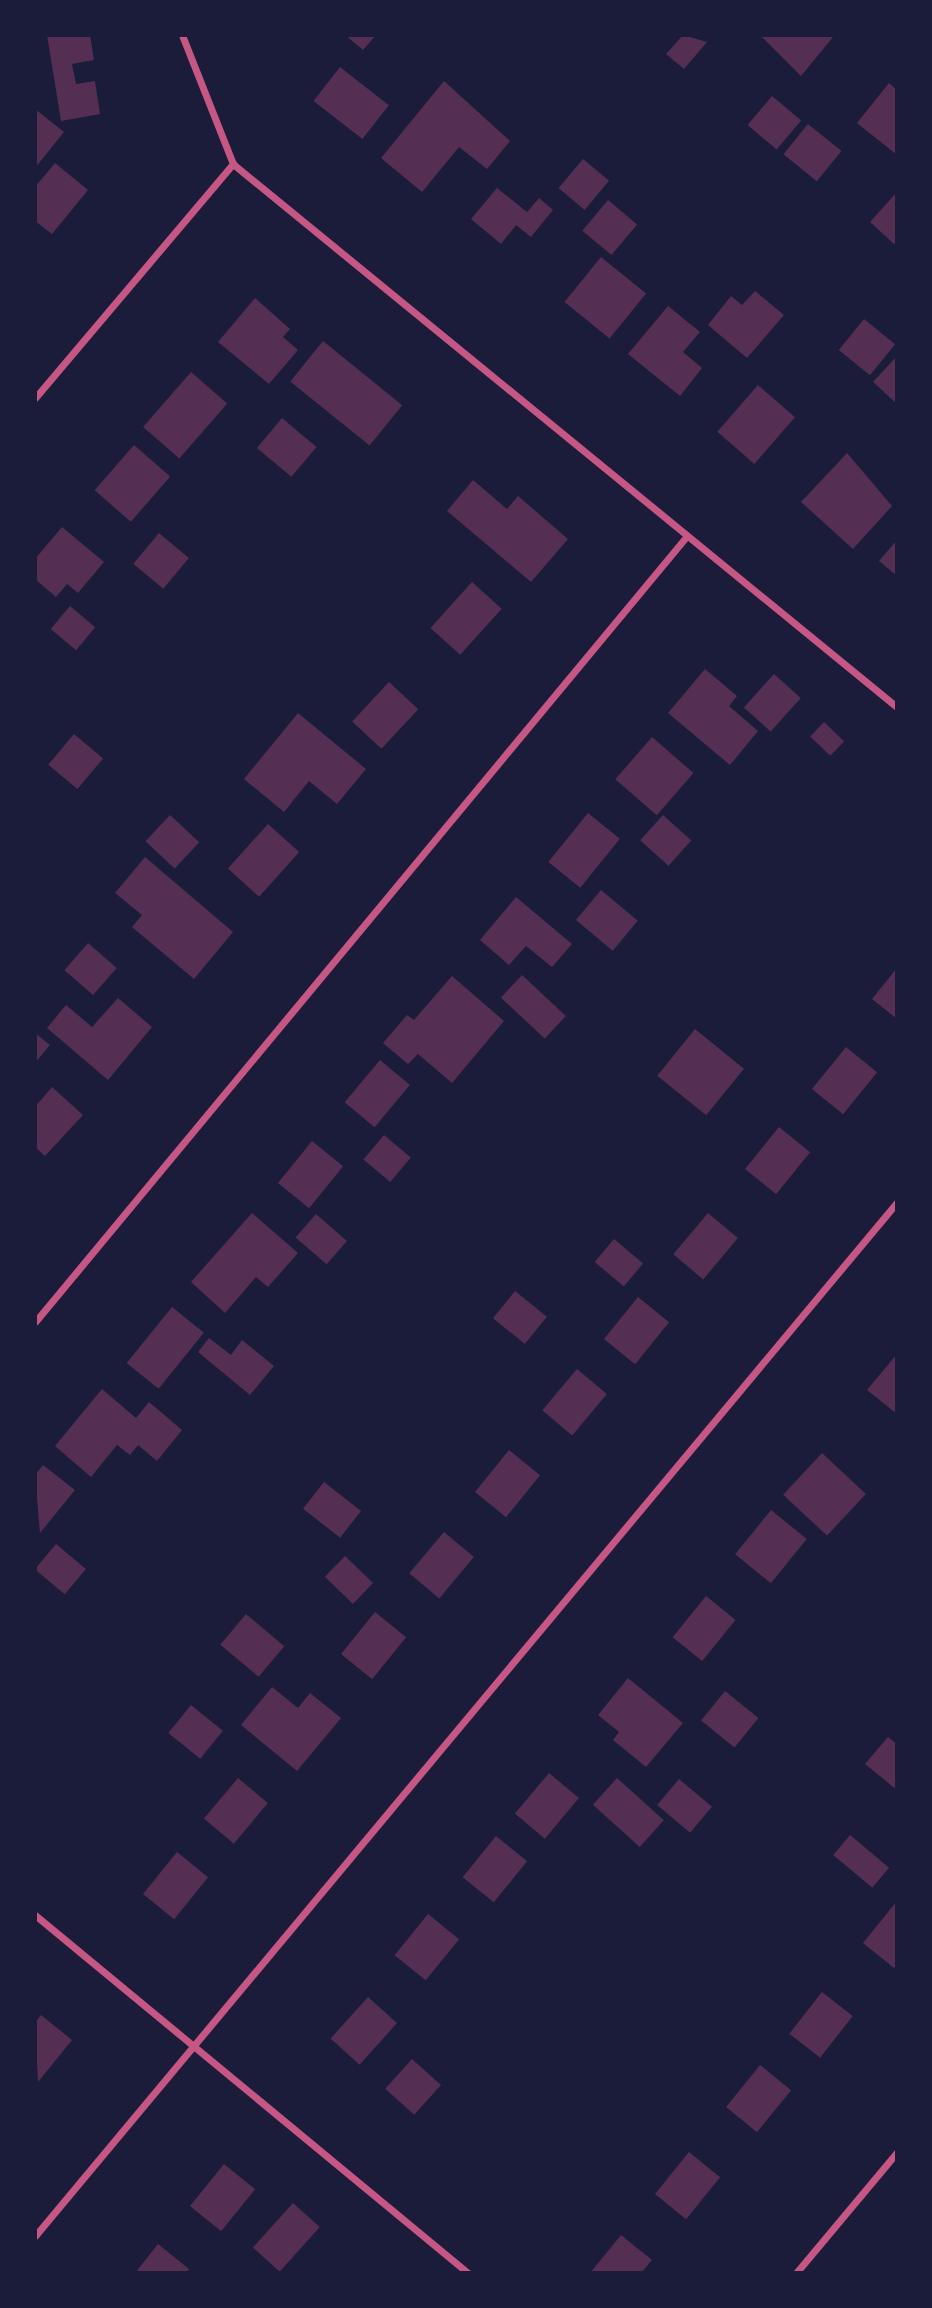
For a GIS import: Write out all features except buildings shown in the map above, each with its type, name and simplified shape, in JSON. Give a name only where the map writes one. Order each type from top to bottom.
[{"type":"street","points":[[182,35],[233,164],[897,707]]},
{"type":"street","points":[[35,398],[233,164]]},
{"type":"street","points":[[35,1322],[686,537]]},
{"type":"street","points":[[35,2236],[897,1202]]},
{"type":"street","points":[[35,1914],[468,2273]]},
{"type":"street","points":[[796,2273],[897,2152]]}]
